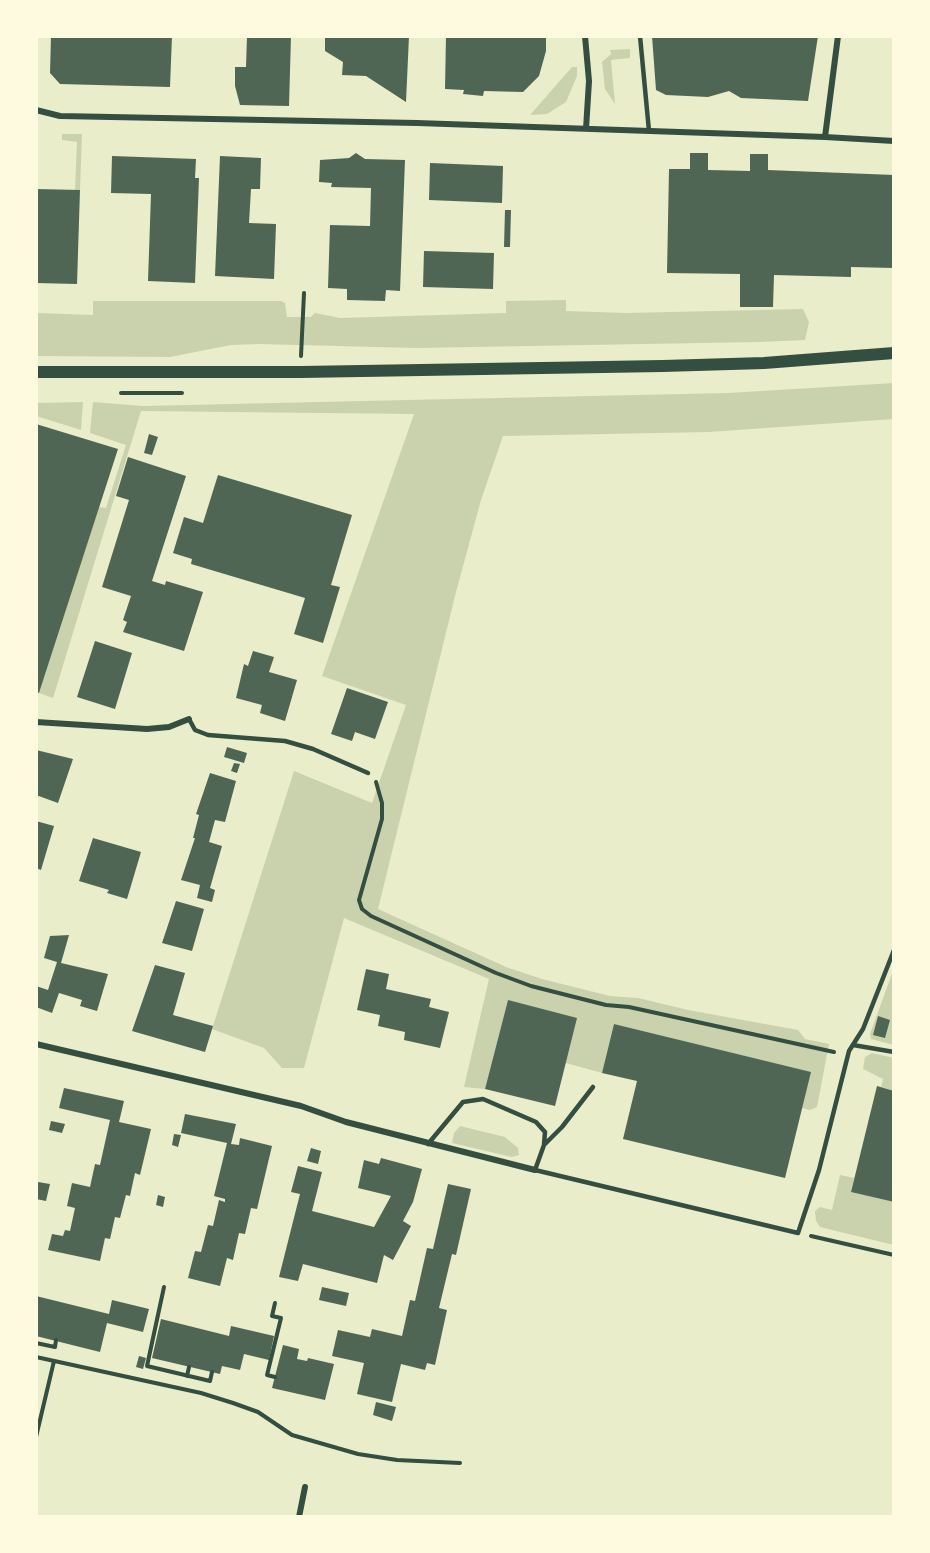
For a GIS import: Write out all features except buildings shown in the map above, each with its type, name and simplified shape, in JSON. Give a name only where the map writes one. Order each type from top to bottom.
[{"type":"main road","points":[[36,372],[301,372],[764,363],[894,353]]},
{"type":"street","points":[[585,36],[589,81],[586,129]]},
{"type":"street","points":[[825,137],[838,36]]},
{"type":"street","points":[[36,110],[60,116],[586,129],[894,141]]},
{"type":"street","points":[[36,722],[147,729],[169,726],[189,719]]},
{"type":"street","points":[[36,1044],[301,1106],[346,1122],[535,1170]]},
{"type":"street","points":[[299,1517],[305,1487]]},
{"type":"lane","points":[[640,36],[649,131]]},
{"type":"lane","points":[[189,719],[195,730],[208,735],[285,741],[313,749],[368,773]]},
{"type":"lane","points":[[428,1144],[463,1102],[483,1099],[536,1122],[545,1132],[544,1145],[535,1170],[798,1233],[819,1170],[847,1056],[863,1029],[894,950]]},
{"type":"lane","points":[[853,1045],[894,1052]]},
{"type":"lane","points":[[544,1145],[562,1127],[593,1087]]},
{"type":"path","points":[[301,372],[304,293]]},
{"type":"path","points":[[368,773],[374,778],[382,803],[379,836],[359,900],[362,909],[371,916],[486,969],[531,986],[606,1005],[629,1007],[777,1038],[847,1056]]},
{"type":"path","points":[[798,1233],[894,1255]]},
{"type":"path","points":[[164,1287],[147,1366],[210,1381],[212,1372]]},
{"type":"path","points":[[275,1303],[272,1316],[281,1318],[267,1375],[275,1377]]},
{"type":"path","points":[[36,1343],[55,1347],[56,1340]]},
{"type":"path","points":[[36,1357],[233,1403],[258,1412],[292,1435],[358,1454],[397,1460],[460,1463]]},
{"type":"path","points":[[36,1437],[54,1361]]},
{"type":"path","points":[[187,1376],[189,1367]]},
{"type":"green space","points":[[630,49],[630,58],[611,60],[615,104],[605,89],[602,62],[611,54],[610,50]]},
{"type":"green space","points":[[572,67],[577,67],[577,76],[566,102],[547,114],[530,115]]},
{"type":"green space","points":[[62,134],[82,134],[80,190],[75,191],[77,142],[62,140]]},
{"type":"green space","points":[[566,300],[566,311],[626,313],[803,309],[809,322],[805,340],[416,348],[259,344],[231,345],[170,357],[36,356],[36,313],[93,315],[93,301],[281,301],[285,303],[287,317],[311,317],[315,313],[340,318],[506,313],[506,301]]},
{"type":"green space","points":[[894,383],[894,419],[709,432],[503,436],[481,500],[456,592],[378,909],[506,967],[542,979],[610,996],[638,998],[688,1010],[798,1030],[805,1039],[829,1044],[817,1107],[810,1110],[802,1108],[810,1072],[614,1024],[602,1073],[566,1063],[508,1000],[485,1089],[464,1087],[489,979],[344,918],[304,1068],[282,1068],[264,1048],[212,1029],[294,771],[372,803],[406,705],[322,676],[414,414],[141,411],[53,698],[39,693],[99,507],[106,508],[126,445],[90,433],[93,402],[143,406],[728,393]]},
{"type":"green space","points":[[83,402],[81,430],[36,416],[36,403]]},
{"type":"green space","points":[[894,968],[892,1036],[894,1045],[871,1039],[870,1034]]},
{"type":"green space","points":[[872,1053],[894,1058],[894,1091],[881,1087],[883,1079],[863,1069],[865,1057]]},
{"type":"green space","points":[[460,1126],[505,1137],[518,1148],[519,1155],[512,1157],[452,1143],[454,1133]]},
{"type":"green space","points":[[840,1175],[854,1178],[851,1192],[894,1202],[894,1245],[820,1227],[816,1221],[815,1211],[820,1207],[832,1210]]}]
